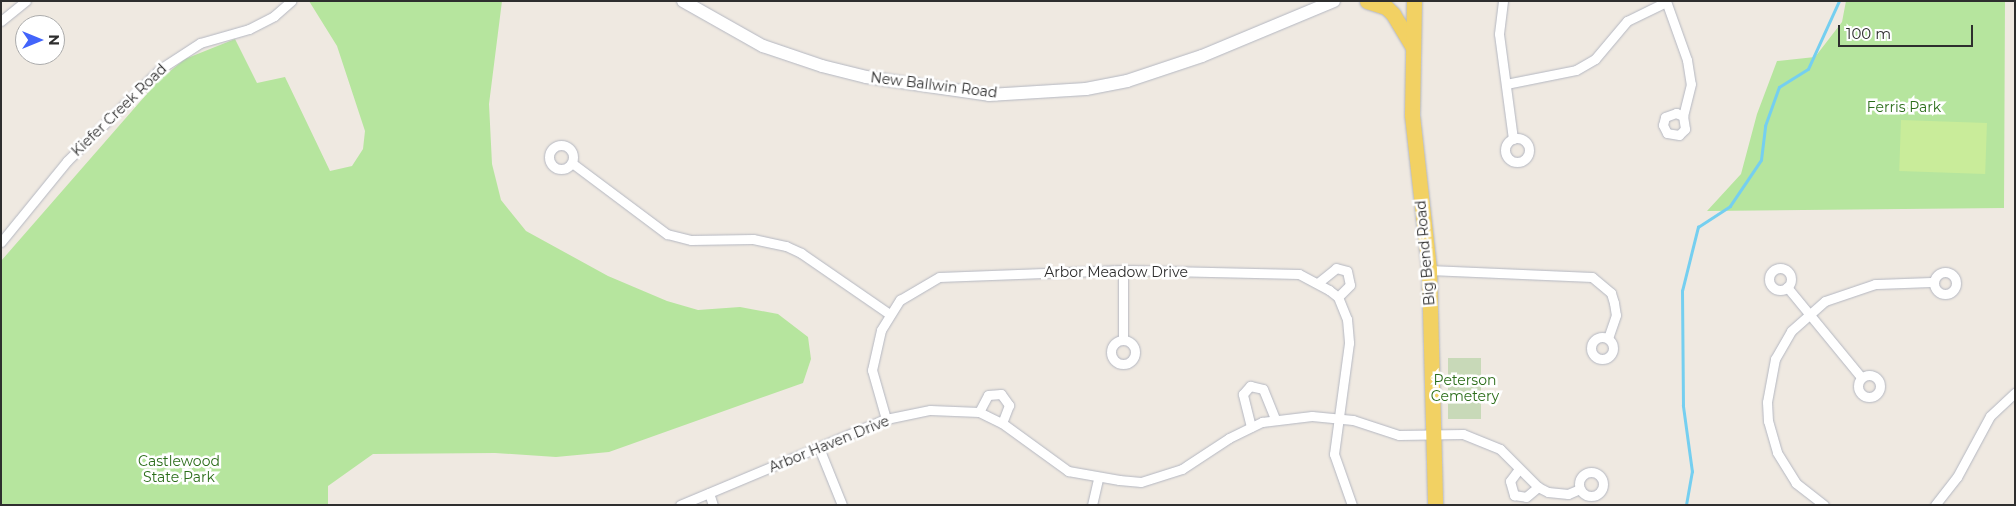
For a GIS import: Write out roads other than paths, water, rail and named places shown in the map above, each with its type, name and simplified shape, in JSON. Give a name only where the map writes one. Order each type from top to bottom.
[{"type":"main road","points":[[1368,1],[1386,7],[1393,14],[1413,47]]},
{"type":"main road","name":"Big Bend Road","points":[[1414,1],[1412,115],[1429,270],[1435,505]]},
{"type":"street","points":[[1,21],[26,1]]},
{"type":"street","name":"Kiefer Creek Road","points":[[1,242],[67,161],[160,69],[200,44],[249,28],[274,16],[290,1]]},
{"type":"street","name":"New Ballwin Road","points":[[683,1],[763,46],[822,66],[866,77],[990,95],[1086,89],[1127,81],[1202,56],[1334,1]]},
{"type":"street","points":[[1503,1],[1499,34],[1513,139]]},
{"type":"street","points":[[1506,84],[1576,70],[1595,59],[1627,21],[1666,2],[1691,72],[1689,96],[1683,116]]},
{"type":"street","points":[[572,163],[667,234],[690,240],[753,239],[786,246],[801,252],[888,313]]},
{"type":"street","points":[[1319,282],[1336,268],[1347,271],[1350,285],[1338,297],[1347,319],[1350,343],[1338,417],[1336,465],[1352,505]]},
{"type":"street","points":[[1123,270],[1123,340]]},
{"type":"street","name":"Arbor Meadow Drive","points":[[886,419],[872,370],[881,330],[888,313],[911,291],[939,276],[1123,270],[1288,272],[1319,282],[1338,297]]},
{"type":"street","points":[[1429,270],[1592,277],[1611,293],[1614,303],[1616,315],[1608,338]]},
{"type":"street","points":[[1824,505],[1804,491],[1786,469],[1777,452],[1768,420],[1768,387],[1775,358],[1791,331],[1825,301],[1860,287],[1889,282],[1933,282]]},
{"type":"street","points":[[1787,288],[1861,377]]},
{"type":"street","points":[[1251,427],[1243,394],[1250,386],[1263,389],[1275,419]]},
{"type":"street","points":[[1935,505],[1957,477],[1990,416],[2015,393]]},
{"type":"street","points":[[979,412],[988,395],[1002,394],[1009,405],[1002,422]]},
{"type":"street","name":"Arbor Haven Drive","points":[[680,505],[886,419],[930,410],[979,412],[1002,422],[1068,471],[1098,478],[1141,482],[1159,478],[1182,469],[1251,427],[1275,419],[1338,417],[1399,434],[1463,434],[1489,442],[1538,488]]},
{"type":"street","points":[[819,448],[842,505]]},
{"type":"street","points":[[1519,469],[1510,481],[1514,495],[1526,496],[1538,488],[1558,495],[1580,489]]},
{"type":"street","points":[[1092,505],[1098,478]]},
{"type":"street","points":[[709,493],[714,505]]},
{"type":"waterway","points":[[1686,505],[1692,472],[1683,406],[1682,291],[1698,227],[1730,206],[1761,160],[1765,126],[1779,87],[1808,69],[1839,1]]},
{"type":"park label","name":"Ferris Park","points":[[1904,107]]},
{"type":"park label","name":"Peterson Cemetery","points":[[1465,388]]},
{"type":"park label","name":"Castlewood State Park","points":[[179,470]]}]
